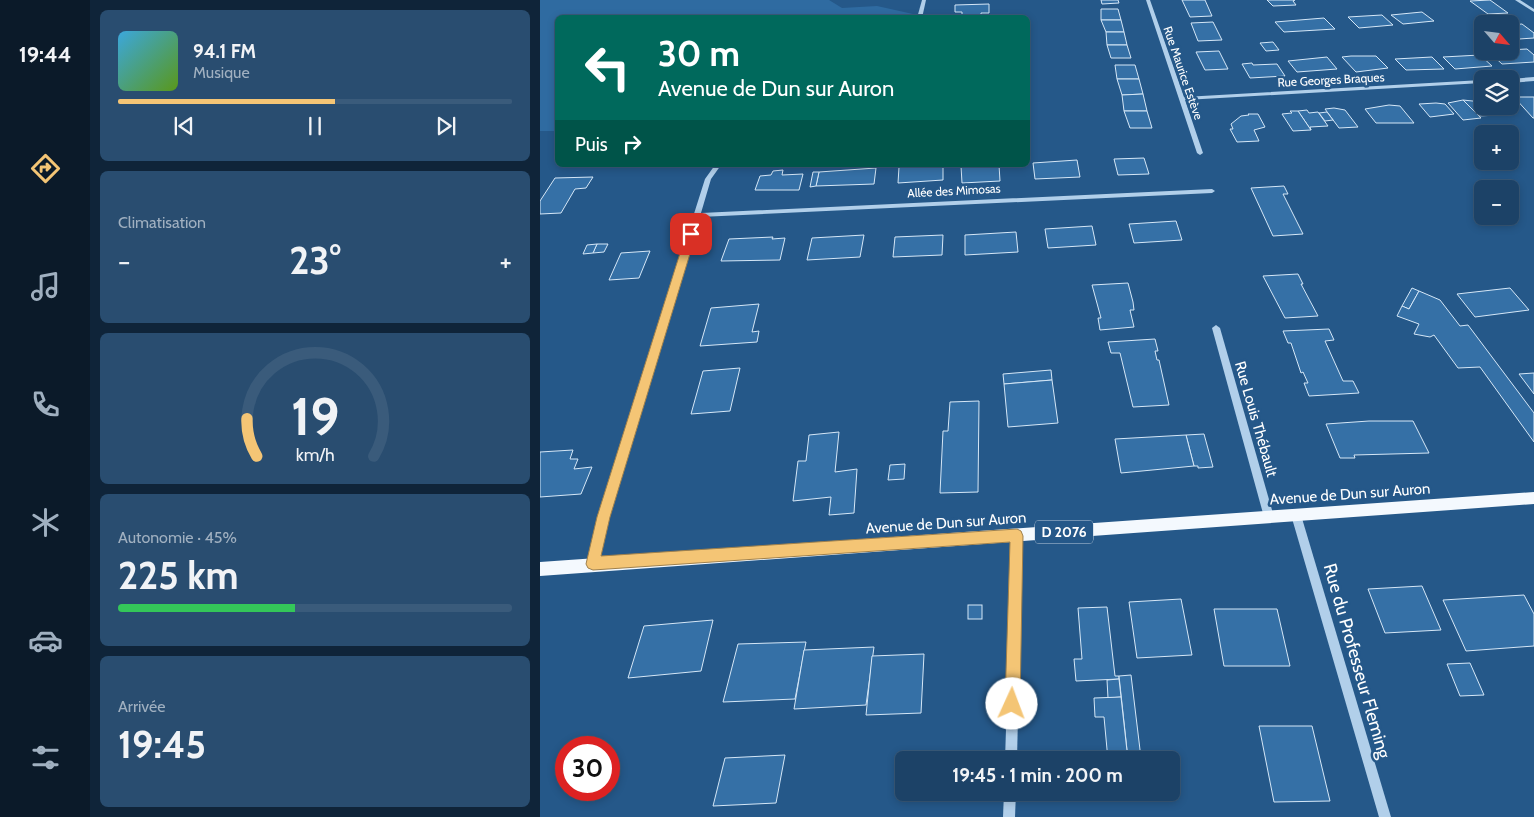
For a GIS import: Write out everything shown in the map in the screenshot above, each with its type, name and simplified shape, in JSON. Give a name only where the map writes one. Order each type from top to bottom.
[{"type":"main road","name":"Avenue de Dun sur Auron","points":[[540,569],[1534,498]]},
{"type":"street","points":[[920,15],[924,0]]},
{"type":"street","name":"Rue Maurice Estève","points":[[1148,0],[1200,153]]},
{"type":"street","points":[[1517,0],[1534,12]]},
{"type":"street","points":[[1519,80],[1534,79]]},
{"type":"street","name":"Rue Georges Braques","points":[[1181,99],[1474,82]]},
{"type":"street","points":[[593,564],[603,517],[708,179],[717,167]]},
{"type":"street","name":"Allée des Mimosas","points":[[697,215],[1212,190]]},
{"type":"street","name":"Rue Louis Thébault","points":[[1216,328],[1269,517]]},
{"type":"street","name":"Rue du Professeur Fleming","points":[[1296,515],[1385,817]]},
{"type":"street","points":[[1011,751],[1017,536]]},
{"type":"street","points":[[1009,817],[1010,801]]},
{"type":"shaded area","points":[[540,0],[829,0],[842,8],[877,6],[913,14],[555,15],[555,131],[540,131]]},
{"type":"building","points":[[1101,0],[1118,0],[1119,3],[1102,4]]},
{"type":"building","points":[[1182,0],[1205,0],[1212,16],[1190,17]]},
{"type":"building","points":[[1267,0],[1295,0],[1293,1],[1296,5],[1273,6]]},
{"type":"building","points":[[1490,0],[1508,13],[1488,14],[1470,1]]},
{"type":"building","points":[[989,4],[989,13],[962,15],[962,12],[955,12],[955,5]]},
{"type":"building","points":[[1101,9],[1118,9],[1121,20],[1101,20]]},
{"type":"building","points":[[1422,12],[1434,21],[1403,24],[1391,15]]},
{"type":"building","points":[[1382,15],[1393,25],[1359,28],[1348,17]]},
{"type":"building","points":[[1324,18],[1335,29],[1284,32],[1275,22]]},
{"type":"building","points":[[1101,20],[1121,20],[1124,32],[1106,32]]},
{"type":"building","points":[[1213,22],[1222,40],[1198,41],[1191,23]]},
{"type":"building","points":[[1519,24],[1522,24],[1534,33],[1534,38],[1519,39]]},
{"type":"building","points":[[1106,32],[1124,32],[1127,45],[1107,45]]},
{"type":"building","points":[[1273,42],[1279,50],[1266,51],[1260,43]]},
{"type":"building","points":[[1107,45],[1127,45],[1131,58],[1111,58]]},
{"type":"building","points":[[1519,49],[1527,49],[1534,55],[1534,62],[1502,64],[1498,60],[1519,60]]},
{"type":"building","points":[[1219,51],[1228,69],[1205,70],[1196,52]]},
{"type":"building","points":[[1474,55],[1474,60],[1485,60],[1492,66],[1455,69],[1443,57]]},
{"type":"building","points":[[1376,56],[1388,68],[1356,72],[1342,57]]},
{"type":"building","points":[[1327,57],[1337,69],[1297,72],[1288,61]]},
{"type":"building","points":[[1432,57],[1444,69],[1406,70],[1395,59]]},
{"type":"building","points":[[1252,63],[1253,65],[1277,64],[1285,76],[1250,78],[1242,64]]},
{"type":"building","points":[[1115,65],[1135,65],[1139,79],[1117,79]]},
{"type":"building","points":[[1117,79],[1139,79],[1143,94],[1122,95]]},
{"type":"building","points":[[1143,94],[1147,111],[1124,111],[1122,95]]},
{"type":"building","points":[[1519,97],[1534,97],[1533,118],[1519,103]]},
{"type":"building","points":[[1463,100],[1474,101],[1474,111]]},
{"type":"building","points":[[1463,100],[1474,111],[1474,115],[1478,115],[1481,118],[1463,120],[1448,103]]},
{"type":"building","points":[[1419,104],[1445,104],[1454,114],[1430,117]]},
{"type":"building","points":[[1389,105],[1400,106],[1414,123],[1376,123],[1365,109]]},
{"type":"building","points":[[1325,109],[1345,110],[1358,127],[1339,128]]},
{"type":"building","points":[[1307,110],[1309,113],[1318,112],[1328,126],[1310,127],[1311,130],[1298,111]]},
{"type":"building","points":[[1124,111],[1147,111],[1152,128],[1130,128]]},
{"type":"building","points":[[1290,111],[1298,111],[1311,130],[1293,131],[1282,114],[1292,113]]},
{"type":"building","points":[[1327,112],[1333,120],[1325,121],[1319,113]]},
{"type":"building","points":[[1258,114],[1265,127],[1254,130],[1259,141],[1237,142],[1230,129],[1233,129],[1231,124],[1241,116]]},
{"type":"building","points":[[1144,158],[1149,174],[1118,175],[1114,159]]},
{"type":"building","points":[[1077,160],[1080,177],[1035,179],[1033,163]]},
{"type":"building","points":[[899,167],[943,167],[943,180],[898,183]]},
{"type":"building","points":[[961,167],[999,167],[1000,181],[962,183]]},
{"type":"building","points":[[876,168],[874,184],[816,186],[819,172]]},
{"type":"building","points":[[783,170],[782,175],[803,174],[799,190],[755,190],[760,176],[771,175],[773,171]]},
{"type":"building","points":[[813,172],[819,172],[816,186],[810,187]]},
{"type":"building","points":[[593,177],[586,188],[575,189],[561,213],[540,214],[540,201],[555,178]]},
{"type":"building","points":[[1284,186],[1288,194],[1283,194],[1303,234],[1273,236],[1251,188]]},
{"type":"building","points":[[1176,221],[1182,240],[1134,243],[1129,224]]},
{"type":"building","points":[[1092,226],[1096,245],[1048,248],[1045,229]]},
{"type":"building","points":[[1016,232],[1018,252],[965,255],[965,235]]},
{"type":"building","points":[[864,235],[860,257],[807,260],[812,238]]},
{"type":"building","points":[[943,235],[942,255],[893,257],[895,237]]},
{"type":"building","points":[[773,237],[772,239],[785,238],[780,260],[721,261],[729,239]]},
{"type":"building","points":[[597,244],[608,244],[604,252],[593,253]]},
{"type":"building","points":[[597,244],[593,253],[583,254],[587,245]]},
{"type":"building","points":[[650,251],[639,278],[609,280],[621,253]]},
{"type":"building","points":[[1298,274],[1303,284],[1301,284],[1318,316],[1285,318],[1263,276]]},
{"type":"building","points":[[1128,283],[1133,302],[1134,310],[1130,310],[1134,327],[1100,330],[1098,318],[1101,318],[1092,285]]},
{"type":"building","points":[[1412,288],[1419,291],[1409,309],[1402,306]]},
{"type":"building","points":[[1510,288],[1529,310],[1475,317],[1457,294]]},
{"type":"building","points":[[1419,291],[1440,300],[1460,326],[1468,325],[1534,413],[1534,442],[1480,367],[1458,368],[1434,335],[1430,337],[1414,334],[1419,324],[1397,316],[1402,306],[1409,309]]},
{"type":"building","points":[[759,304],[752,332],[759,331],[757,342],[700,346],[711,308]]},
{"type":"building","points":[[1329,329],[1334,340],[1325,341],[1343,381],[1353,381],[1359,393],[1309,396],[1304,383],[1308,383],[1303,372],[1301,373],[1291,343],[1288,343],[1283,331]]},
{"type":"building","points":[[1155,339],[1158,351],[1155,351],[1157,360],[1159,360],[1169,405],[1133,407],[1120,353],[1111,353],[1108,342]]},
{"type":"building","points":[[740,368],[730,411],[691,414],[703,371]]},
{"type":"building","points":[[1051,370],[1052,380],[1004,384],[1003,374]]},
{"type":"building","points":[[1534,373],[1534,394],[1519,374]]},
{"type":"building","points":[[1052,380],[1058,423],[1008,427],[1004,384]]},
{"type":"building","points":[[979,401],[978,492],[940,493],[943,431],[948,431],[950,402]]},
{"type":"building","points":[[1369,421],[1413,421],[1429,453],[1354,455],[1355,458],[1340,458],[1326,424]]},
{"type":"building","points":[[839,432],[835,472],[857,469],[854,513],[829,515],[831,497],[793,501],[798,461],[806,461],[809,435]]},
{"type":"building","points":[[1204,434],[1213,467],[1198,468],[1198,466],[1194,466],[1186,435]]},
{"type":"building","points":[[1186,435],[1194,466],[1121,473],[1115,439]]},
{"type":"building","points":[[573,450],[570,459],[578,459],[574,469],[592,467],[581,494],[540,497],[540,452]]},
{"type":"building","points":[[905,464],[904,479],[888,480],[890,465]]},
{"type":"building","points":[[1422,586],[1441,630],[1385,633],[1368,589]]},
{"type":"building","points":[[1524,595],[1534,614],[1534,646],[1466,651],[1443,600]]},
{"type":"building","points":[[1181,599],[1192,655],[1137,658],[1129,602]]},
{"type":"building","points":[[968,605],[982,605],[982,619],[968,619]]},
{"type":"building","points":[[1107,607],[1115,676],[1119,676],[1119,679],[1076,681],[1074,659],[1082,659],[1078,608]]},
{"type":"building","points":[[1214,609],[1277,609],[1290,666],[1224,666]]},
{"type":"building","points":[[713,620],[701,671],[628,678],[644,626]]},
{"type":"building","points":[[806,642],[795,699],[723,702],[738,644]]},
{"type":"building","points":[[874,647],[866,705],[794,709],[804,650]]},
{"type":"building","points":[[924,654],[921,713],[866,715],[872,656]]},
{"type":"building","points":[[1470,663],[1484,695],[1460,696],[1447,664]]},
{"type":"building","points":[[1131,675],[1140,751],[1127,751],[1119,676]]},
{"type":"building","points":[[1119,679],[1121,697],[1108,698],[1107,680]]},
{"type":"building","points":[[1121,697],[1127,751],[1107,751],[1104,717],[1095,717],[1094,698]]},
{"type":"building","points":[[1259,726],[1312,726],[1330,801],[1274,802]]},
{"type":"building","points":[[785,755],[776,803],[713,806],[725,758]]},
{"type":"route","points":[[691,234],[603,517],[593,564],[1017,536],[1012,704]]}]
